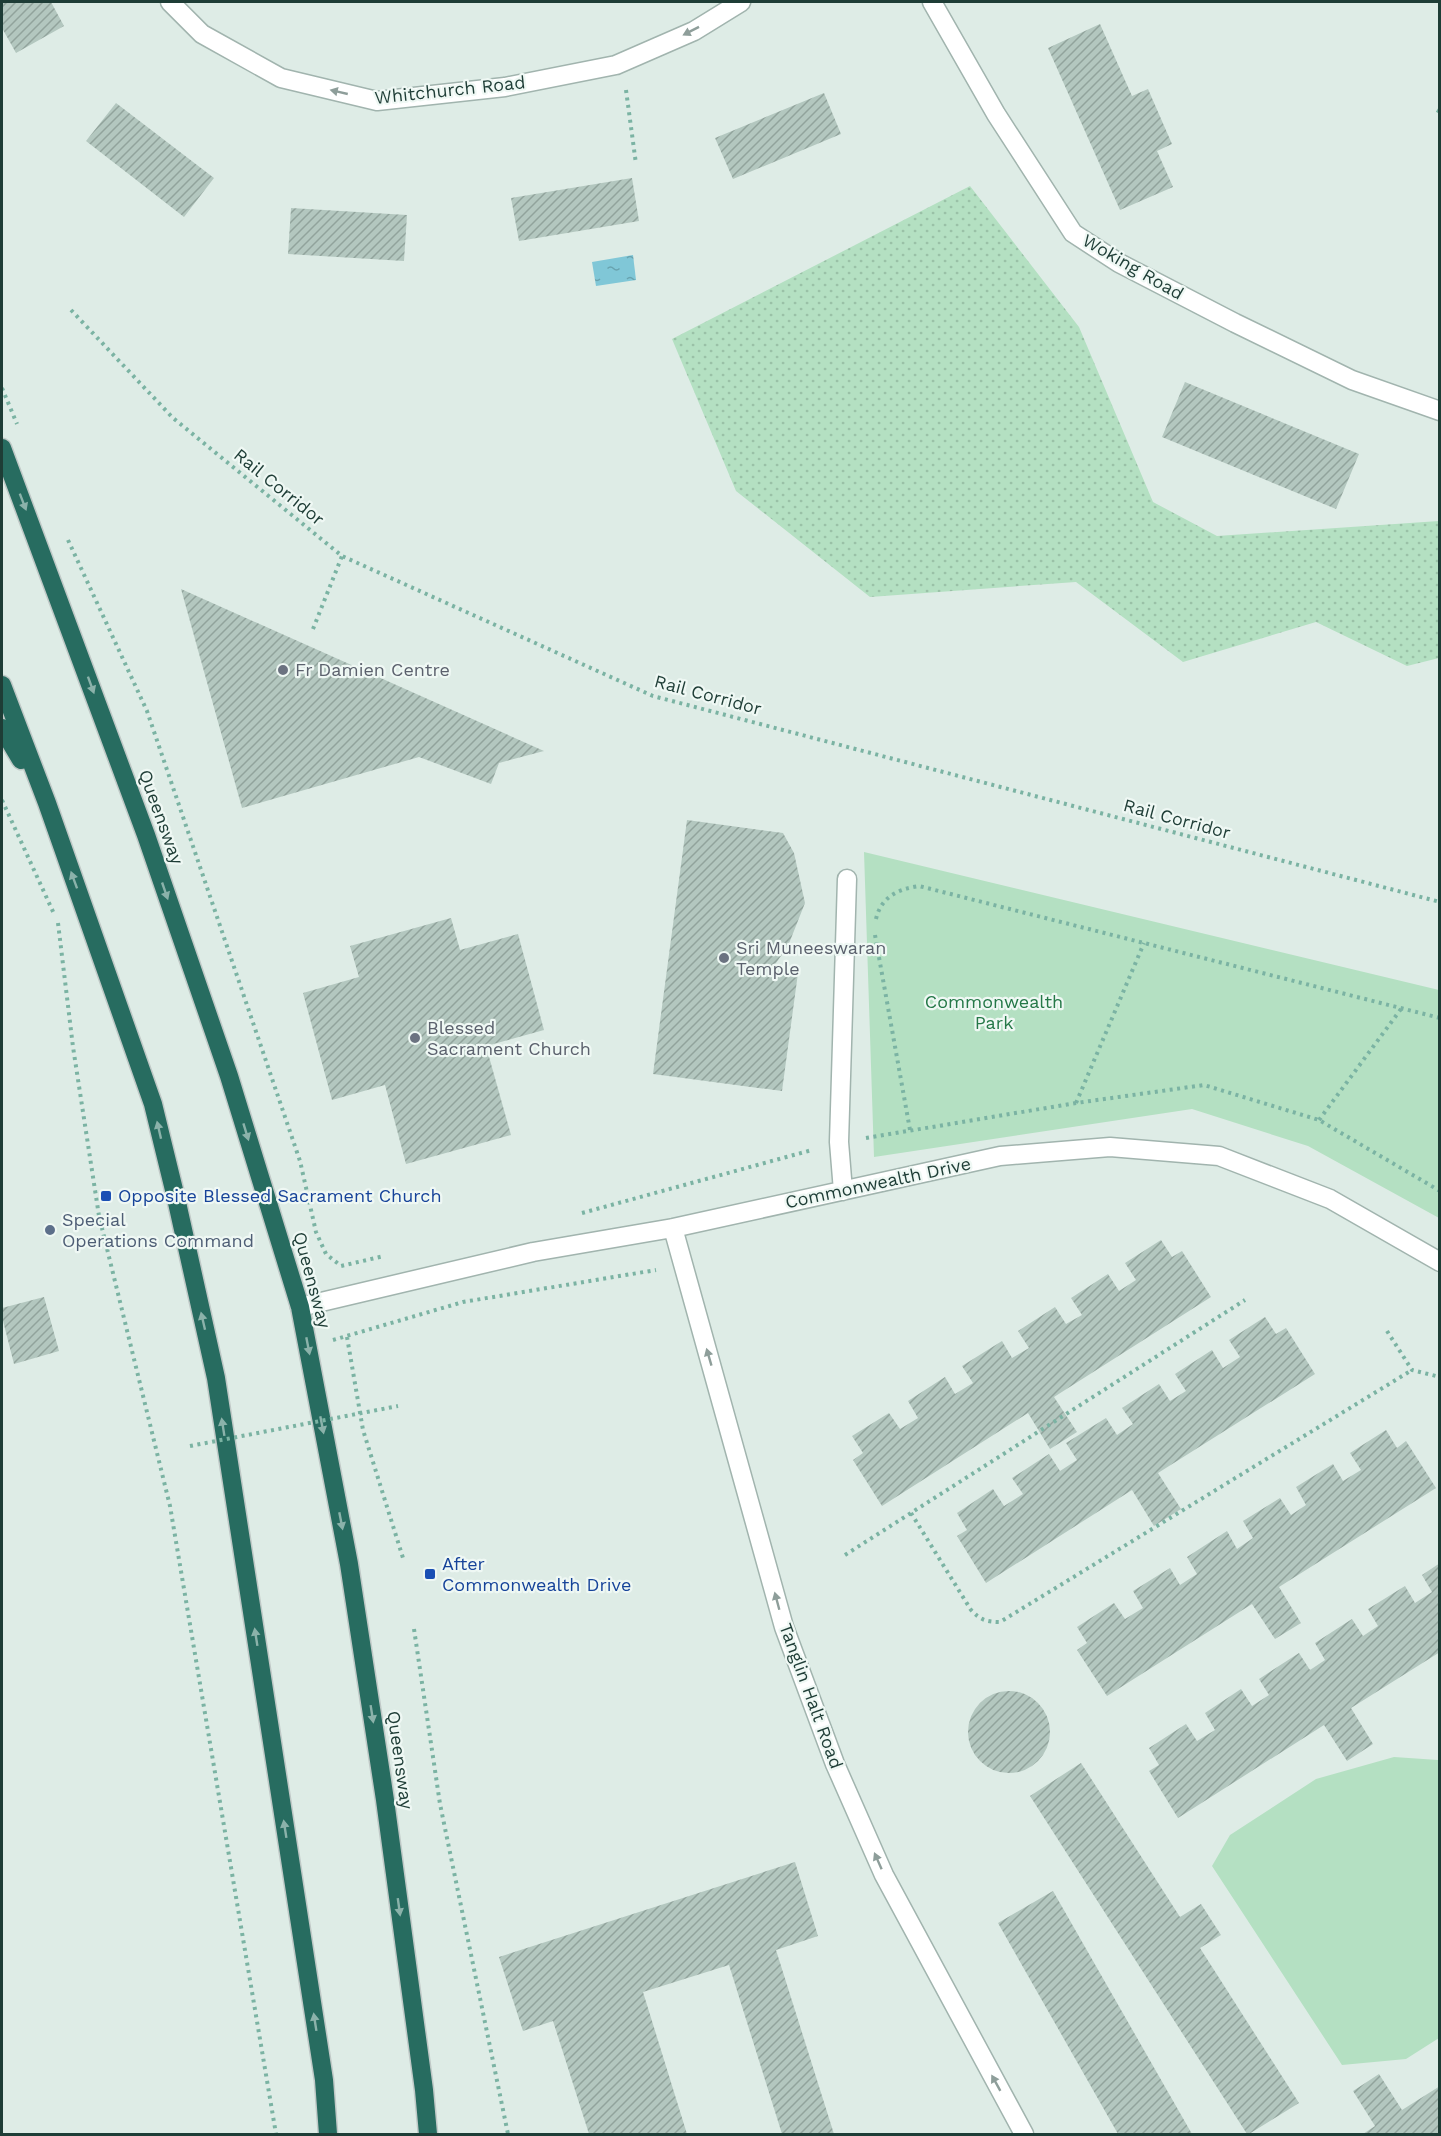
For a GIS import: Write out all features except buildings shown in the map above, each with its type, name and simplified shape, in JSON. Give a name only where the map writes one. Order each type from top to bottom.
[{"type":"highway","name":"Queensway","points":[[2,448],[150,846],[229,1076],[300,1307],[349,1564],[385,1800],[428,2134]]},
{"type":"highway","points":[[2,685],[47,803],[153,1104],[216,1378],[324,2080],[328,2134]]},
{"type":"highway","points":[[2,728],[47,803]]},
{"type":"highway","points":[[324,2080],[337,2134]]},
{"type":"highway","name":"Queensway","points":[[424,2090],[438,2134]]},
{"type":"street","name":"Whitchurch Road","points":[[170,2],[202,34],[281,78],[377,101],[505,87],[622,62],[694,31],[741,2]]},
{"type":"street","name":"Woking Road","points":[[932,2],[996,114],[1073,233],[1119,263],[1352,380],[1440,411]]},
{"type":"street","points":[[843,1191],[839,1142],[847,879]]},
{"type":"street","name":"Commonwealth Drive","points":[[300,1307],[533,1252],[673,1228],[1000,1156],[1110,1147],[1219,1156],[1330,1199],[1440,1262]]},
{"type":"street","name":"Tanglin Halt Road","points":[[673,1228],[784,1627],[835,1764],[884,1875],[1024,2134]]},
{"type":"path","points":[[622,62],[636,164]]},
{"type":"path","name":"Rail Corridor","points":[[71,309],[174,418],[342,556],[653,696],[1440,902]]},
{"type":"path","points":[[2,388],[19,429]]},
{"type":"path","points":[[65,533],[147,711],[300,1161],[316,1232],[326,1254],[341,1266],[386,1256]]},
{"type":"path","points":[[313,629],[342,556]]},
{"type":"path","points":[[2,800],[58,922],[99,1216],[170,1506],[276,2134]]},
{"type":"path","points":[[875,922],[883,903],[893,893],[919,886],[1440,1018]]},
{"type":"path","points":[[874,928],[910,1130]]},
{"type":"path","points":[[1076,1103],[1144,943]]},
{"type":"path","points":[[1319,1120],[1401,1009]]},
{"type":"path","points":[[577,1215],[839,1142],[1076,1103],[1204,1086],[1319,1120],[1440,1191]]},
{"type":"path","points":[[329,1341],[463,1302],[683,1266]]},
{"type":"path","points":[[845,1555],[1245,1300]]},
{"type":"path","points":[[1388,1331],[1412,1370],[1440,1377]]},
{"type":"path","points":[[347,1337],[363,1430],[404,1558]]},
{"type":"path","points":[[911,1513],[971,1610],[979,1619],[1000,1622],[1412,1370]]},
{"type":"path","points":[[190,1446],[399,1406]]},
{"type":"path","points":[[414,1629],[440,1804],[508,2134]]},
{"type":"green space","points":[[970,186],[1079,327],[1153,502],[1217,536],[1439,521],[1439,658],[1407,666],[1316,622],[1183,662],[1076,582],[870,597],[736,491],[672,339]]},
{"type":"green space","name":"Commonwealth Park","points":[[864,852],[1439,990],[1439,1218],[1308,1146],[1192,1109],[874,1157]]},
{"type":"green space","points":[[1394,1757],[1438,1760],[1439,1762],[1439,2038],[1406,2059],[1342,2065],[1212,1866],[1230,1835],[1316,1779]]},
{"type":"water","points":[[633,255],[636,280],[596,286],[592,262]]},
{"type":"place","name":"Fr Damien Centre","points":[[283,670]]},
{"type":"place","name":"Sri Muneeswaran Temple","points":[[724,958]]},
{"type":"place","name":"Blessed Sacrament Church","points":[[415,1038]]},
{"type":"place","name":"Opposite Blessed Sacrament Church","points":[[106,1196]]},
{"type":"place","name":"Special Operations Command","points":[[50,1230]]},
{"type":"place","name":"After Commonwealth Drive","points":[[430,1574]]}]
